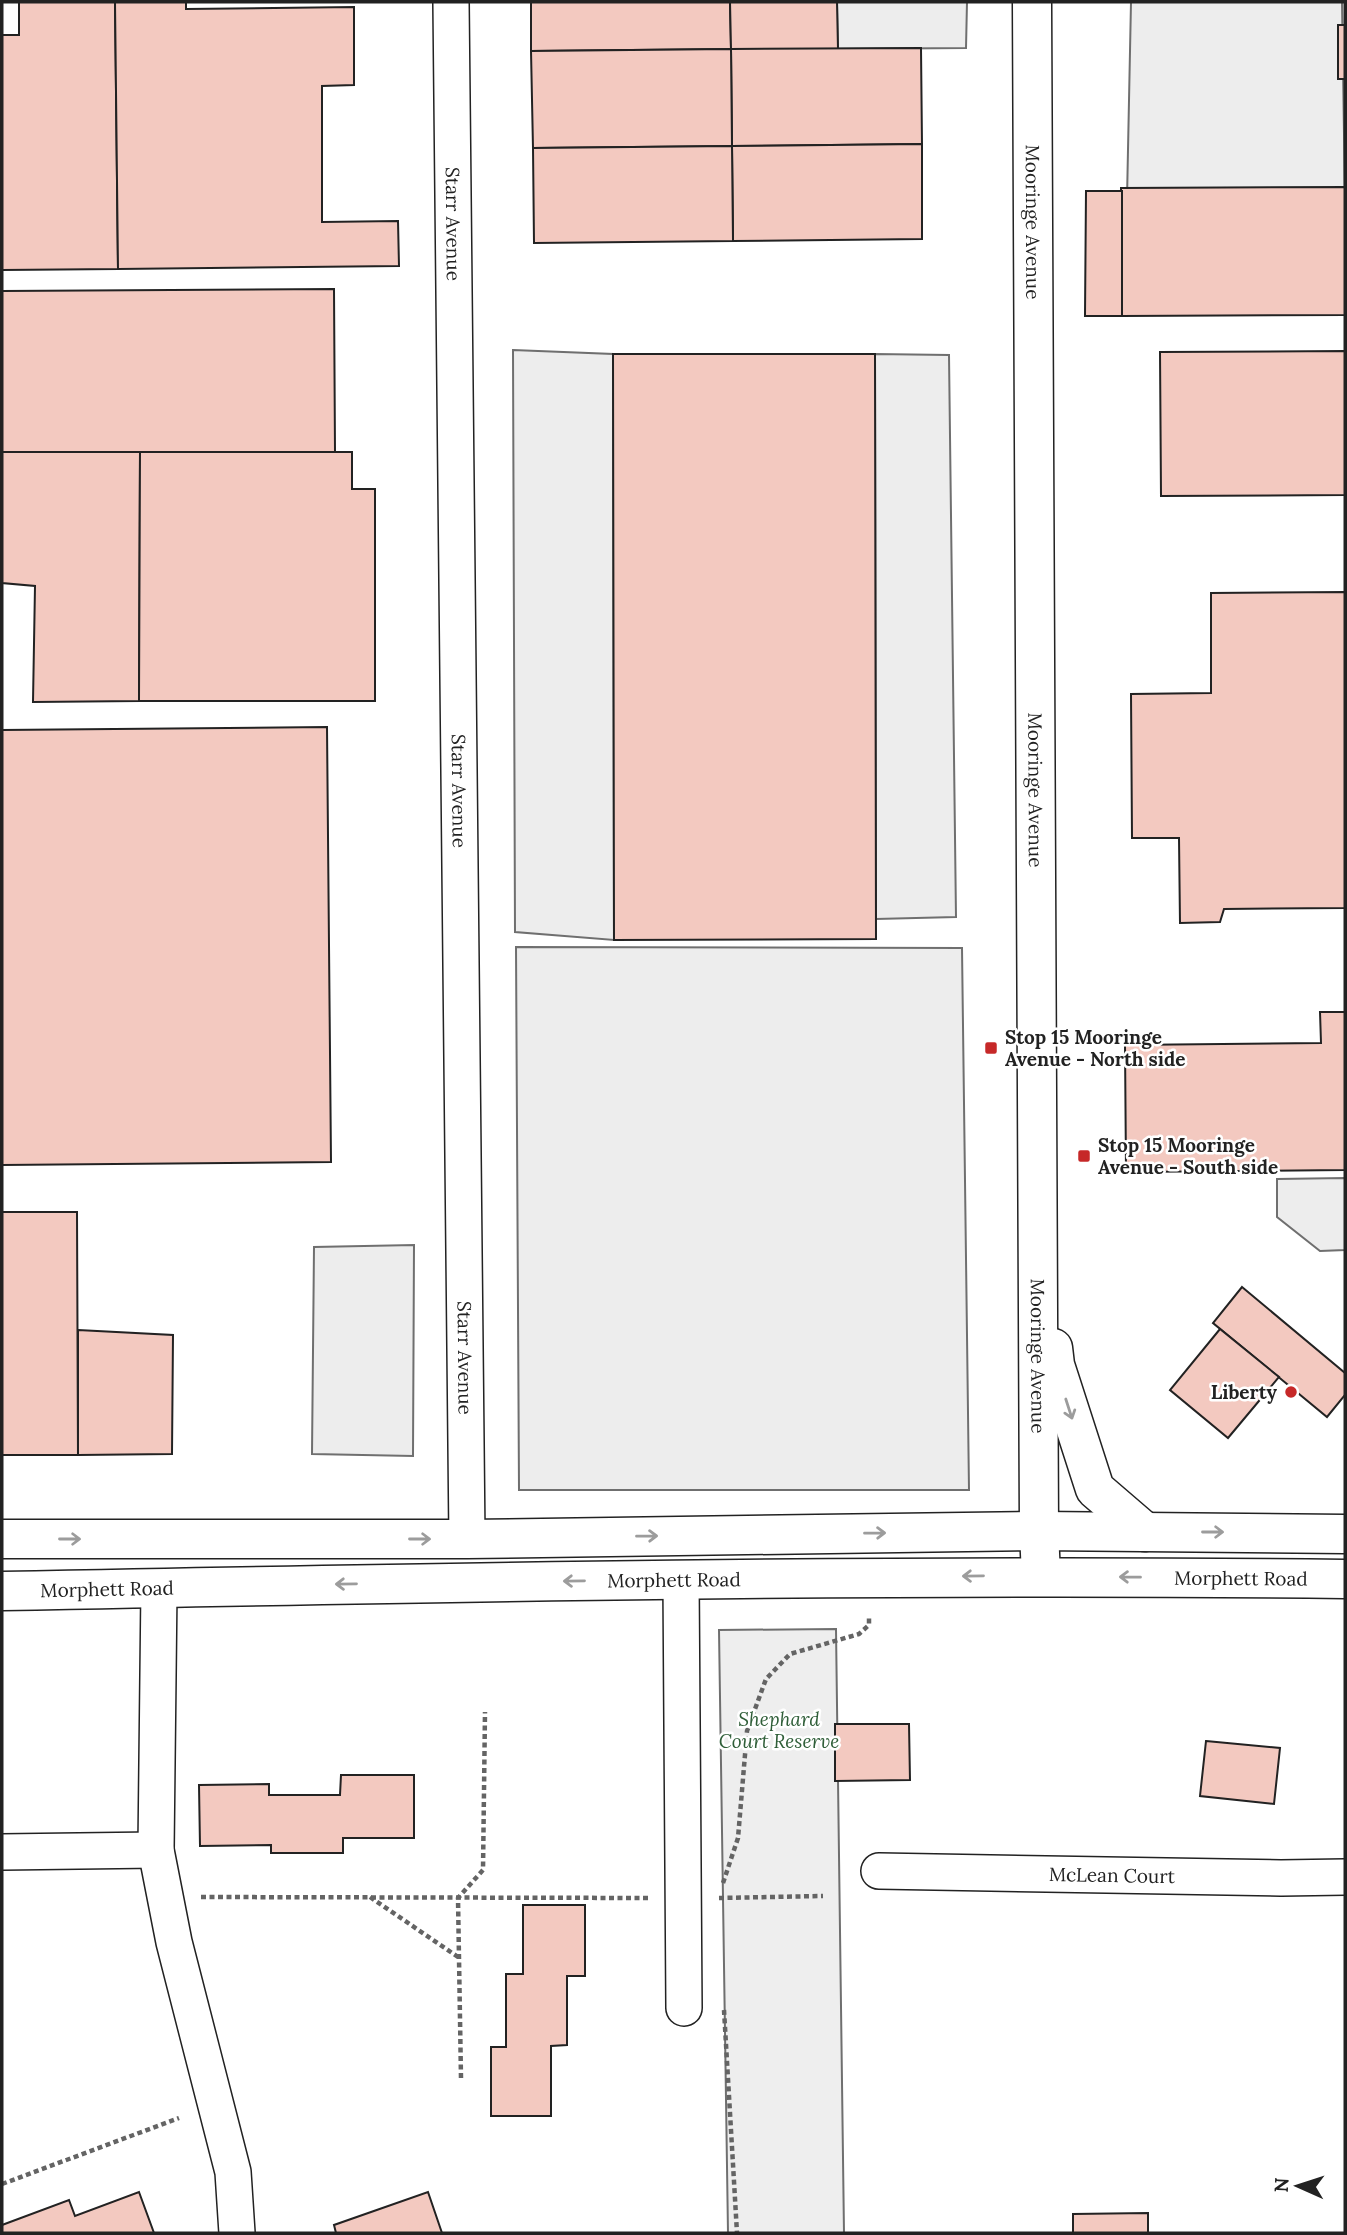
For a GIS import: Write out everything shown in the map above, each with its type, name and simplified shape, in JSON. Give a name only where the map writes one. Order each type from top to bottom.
[{"type":"street","name":"Starr Avenue","points":[[451,2],[468,1582]]},
{"type":"street","name":"Mooringe Avenue","points":[[1031,2],[1041,1576]]},
{"type":"street","points":[[1039,1221],[1055,1365],[1095,1489],[1144,1532]]},
{"type":"street","points":[[2,1539],[467,1539],[1039,1531],[1345,1534]]},
{"type":"street","name":"Morphett Road","points":[[2,1591],[681,1579],[1041,1576],[1345,1579]]},
{"type":"street","points":[[681,1579],[684,2008]]},
{"type":"street","points":[[159,1588],[156,1850],[174,1941],[233,2172],[237,2233]]},
{"type":"street","points":[[2,1852],[156,1850]]},
{"type":"street","name":"McLean Court","points":[[879,1871],[1345,1877]]},
{"type":"path","points":[[719,1911],[718,1898],[738,1838],[747,1731],[766,1679],[790,1654],[859,1634],[869,1625],[869,1612]]},
{"type":"path","points":[[461,2078],[458,1898],[484,1870],[485,1712]]},
{"type":"path","points":[[166,1897],[824,1896]]},
{"type":"path","points":[[370,1897],[459,1958]]},
{"type":"path","points":[[724,2007],[737,2233]]},
{"type":"path","points":[[2,2184],[216,2104]]},
{"type":"green space","name":"Shephard Court Reserve","points":[[836,1629],[844,2233],[728,2233],[719,1630]]},
{"type":"shaded area","points":[[837,2],[967,2],[966,48],[838,49]]},
{"type":"shaded area","points":[[1131,2],[1342,2],[1345,200],[1127,199]]},
{"type":"shaded area","points":[[513,350],[613,354],[614,940],[515,932]]},
{"type":"shaded area","points":[[875,354],[949,355],[956,917],[876,919]]},
{"type":"shaded area","points":[[516,947],[962,948],[969,1490],[519,1490]]},
{"type":"shaded area","points":[[1345,1178],[1345,1250],[1320,1251],[1277,1217],[1277,1179]]},
{"type":"shaded area","points":[[414,1245],[413,1456],[312,1454],[314,1247]]},
{"type":"building","points":[[19,2],[115,2],[118,269],[2,270],[2,35],[19,35]]},
{"type":"building","points":[[115,2],[186,2],[186,9],[354,7],[354,85],[322,86],[322,222],[398,221],[399,266],[118,269]]},
{"type":"building","points":[[531,2],[730,2],[731,49],[531,51]]},
{"type":"building","points":[[730,2],[837,2],[838,49],[731,49]]},
{"type":"building","points":[[1338,25],[1345,25],[1345,79],[1338,79]]},
{"type":"building","points":[[921,48],[922,144],[732,146],[731,49]]},
{"type":"building","points":[[731,49],[732,146],[533,148],[531,51]]},
{"type":"building","points":[[922,144],[922,239],[733,241],[732,146]]},
{"type":"building","points":[[732,146],[733,241],[534,243],[533,148]]},
{"type":"building","points":[[1345,187],[1345,315],[1122,316],[1121,188]]},
{"type":"building","points":[[1086,191],[1122,191],[1122,316],[1085,316]]},
{"type":"building","points":[[334,289],[335,452],[2,452],[2,291]]},
{"type":"building","points":[[1345,351],[1345,495],[1161,496],[1160,352]]},
{"type":"building","points":[[613,354],[875,354],[876,939],[614,940]]},
{"type":"building","points":[[2,452],[140,452],[139,701],[33,702],[35,586],[2,583]]},
{"type":"building","points":[[140,452],[352,452],[352,489],[375,489],[375,701],[139,701]]},
{"type":"building","points":[[1345,592],[1345,908],[1224,909],[1220,922],[1180,923],[1179,838],[1132,838],[1131,694],[1211,693],[1211,593]]},
{"type":"building","points":[[327,727],[331,1162],[2,1165],[2,730]]},
{"type":"building","points":[[1320,1012],[1345,1012],[1345,1170],[1126,1172],[1125,1045],[1321,1043]]},
{"type":"building","points":[[2,1212],[77,1212],[78,1455],[2,1455]]},
{"type":"building","points":[[1242,1287],[1345,1373],[1345,1395],[1327,1417],[1213,1323]]},
{"type":"building","points":[[1220,1329],[1279,1377],[1228,1438],[1170,1390]]},
{"type":"building","points":[[78,1330],[173,1335],[172,1454],[78,1455]]},
{"type":"building","points":[[835,1724],[909,1724],[910,1780],[835,1781]]},
{"type":"building","points":[[1206,1741],[1280,1748],[1274,1804],[1200,1796]]},
{"type":"building","points":[[341,1775],[414,1775],[414,1838],[343,1838],[343,1853],[271,1853],[271,1845],[200,1846],[199,1785],[269,1784],[269,1795],[340,1795]]},
{"type":"building","points":[[523,1905],[585,1905],[585,1976],[567,1976],[567,2045],[551,2046],[551,2116],[491,2116],[491,2047],[506,2047],[506,1974],[523,1974]]},
{"type":"building","points":[[139,2192],[154,2233],[2,2233],[2,2225],[69,2200],[75,2216]]},
{"type":"building","points":[[428,2192],[442,2233],[336,2233],[334,2225]]},
{"type":"building","points":[[1148,2213],[1148,2233],[1073,2233],[1073,2214]]},
{"type":"place","name":"Stop 15 Mooringe Avenue - North side","points":[[991,1048]]},
{"type":"place","name":"Stop 15 Mooringe Avenue - South side","points":[[1084,1156]]},
{"type":"place","name":"Liberty","points":[[1291,1392]]}]
